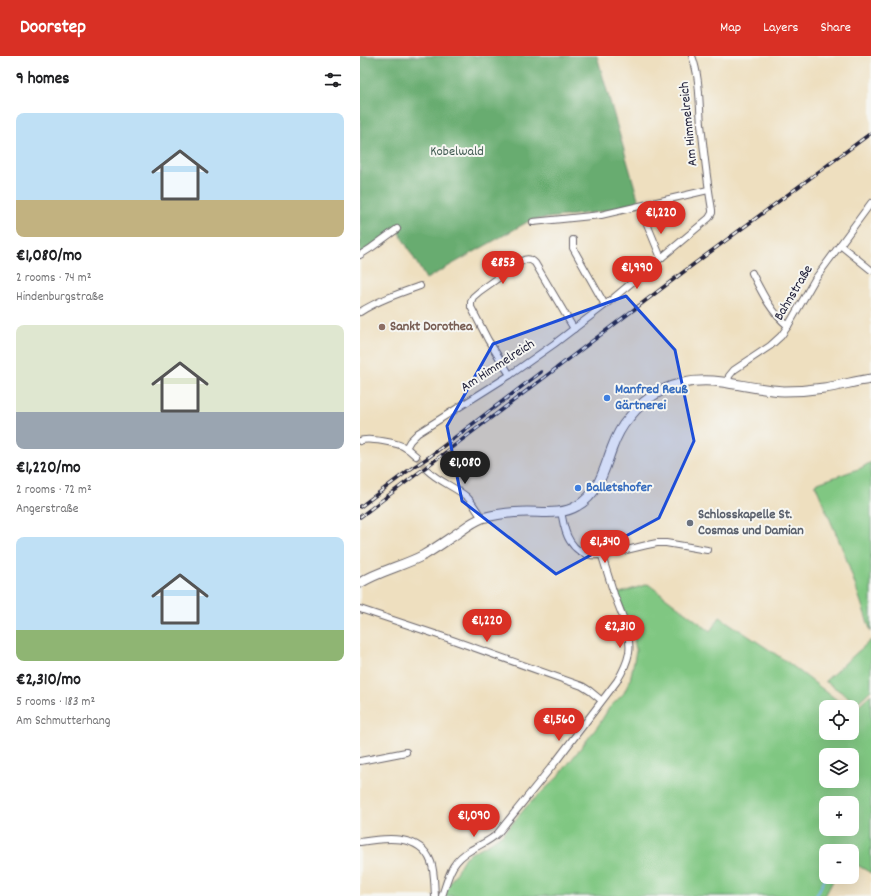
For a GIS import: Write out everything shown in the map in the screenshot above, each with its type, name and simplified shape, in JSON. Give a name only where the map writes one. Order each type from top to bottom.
[{"type":"street","name":"Am Himmelreich","points":[[406,448],[410,441],[418,433],[510,375],[574,329],[706,222],[711,216],[712,210],[708,190],[698,83],[692,56]]},
{"type":"street","points":[[533,222],[601,214],[708,190]]},
{"type":"street","name":"Bahnstraße","points":[[728,383],[729,376],[734,370],[770,346],[781,336],[814,282],[871,204]]},
{"type":"street","points":[[645,219],[661,258]]},
{"type":"street","points":[[360,255],[397,229]]},
{"type":"street","points":[[573,240],[573,248],[605,304]]},
{"type":"street","points":[[840,245],[871,270]]},
{"type":"street","points":[[510,375],[488,340],[471,307],[473,297],[480,290],[525,259],[533,260],[574,329]]},
{"type":"street","points":[[752,273],[770,308],[788,326]]},
{"type":"street","points":[[360,312],[393,296],[420,286]]},
{"type":"street","points":[[360,583],[373,576],[423,556],[469,524],[482,518],[527,512],[547,513],[578,506],[591,494],[602,475],[621,429],[633,413],[648,399],[666,388],[686,382],[708,381],[790,391],[824,388],[871,379]]},
{"type":"street","points":[[361,438],[387,442],[406,448],[416,456]]},
{"type":"street","points":[[427,470],[433,476],[457,490],[467,498],[482,518]]},
{"type":"street","points":[[561,511],[569,541],[580,552],[595,556],[602,556],[657,543],[666,543],[707,550]]},
{"type":"street","points":[[442,896],[450,871],[454,864],[470,850],[486,842],[498,833],[557,760],[601,700],[617,681],[622,672],[629,653],[629,641],[627,630],[602,556]]},
{"type":"street","points":[[360,609],[582,686],[590,690],[601,700]]},
{"type":"street","points":[[360,761],[406,752]]},
{"type":"street","points":[[360,842],[380,839],[398,839],[418,846],[423,850],[430,861],[434,875],[435,896]]},
{"type":"highlighted area","points":[[626,296],[675,350],[694,441],[659,518],[556,574],[462,501],[447,426],[493,344]]},
{"type":"green space","name":"Kobelwald","points":[[360,56],[597,56],[639,202],[599,212],[531,220],[426,279],[397,229],[360,255]]},
{"type":"green space","points":[[871,462],[871,632],[845,555],[815,484],[861,468]]},
{"type":"green space","points":[[648,584],[710,631],[720,617],[786,661],[837,700],[819,700],[819,740],[859,740],[859,705],[871,694],[871,873],[859,866],[859,844],[819,844],[819,884],[831,884],[825,896],[445,896],[447,888],[465,857],[504,833],[528,805],[557,778],[598,726],[609,708],[624,693],[630,680],[636,651],[634,638],[617,594]]},
{"type":"green space","points":[[871,640],[871,690],[859,701],[853,700],[825,681]]},
{"type":"waterway","points":[[816,896],[822,884]]},
{"type":"tunnel","points":[[416,456],[427,470]]},
{"type":"railway","points":[[360,517],[694,264],[871,133]]},
{"type":"railway","points":[[360,507],[541,372]]},
{"type":"place","name":"Sankt Dorothea","points":[[382,327]]},
{"type":"place","name":"Manfred Reuß Gärtnerei","points":[[607,398]]},
{"type":"place","name":"Balletshofer","points":[[578,488]]},
{"type":"place","name":"Schlosskapelle St. Cosmas und Damian","points":[[690,523]]}]
